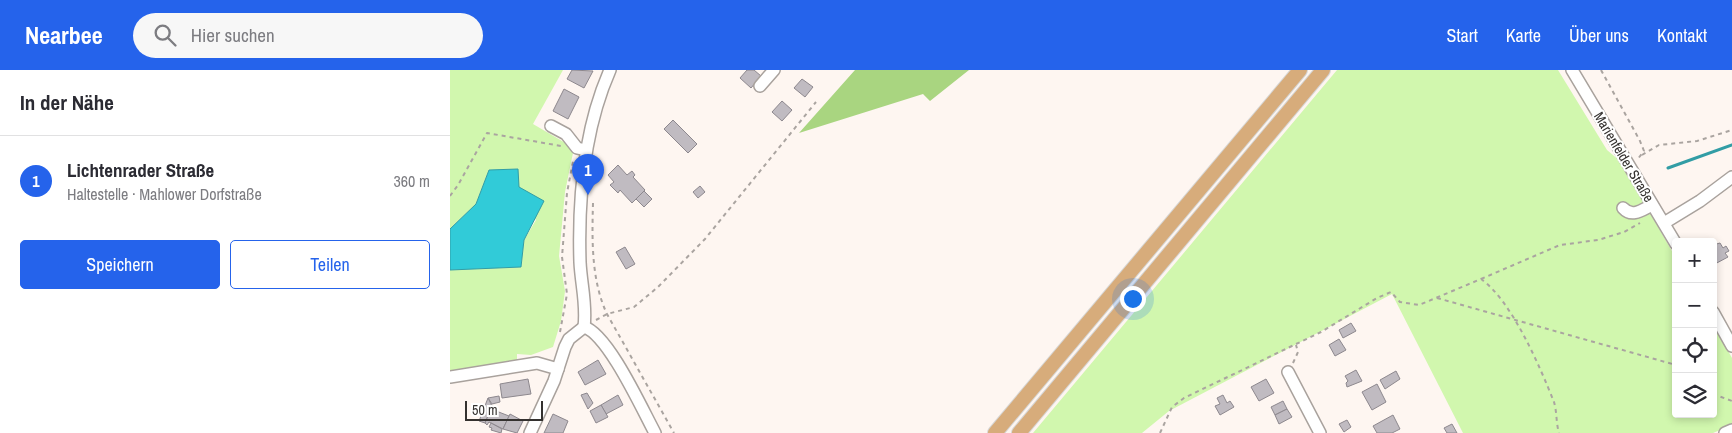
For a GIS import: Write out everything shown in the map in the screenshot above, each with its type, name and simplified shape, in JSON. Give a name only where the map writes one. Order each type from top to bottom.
[{"type":"main road","points":[[995,433],[1300,70]]},
{"type":"main road","points":[[1019,433],[1322,70]]},
{"type":"street","points":[[530,433],[569,339],[584,327],[585,316],[580,263],[580,218],[586,150],[597,106],[610,70]]},
{"type":"street","points":[[760,86],[774,70]]},
{"type":"street","name":"Marienfelder Straße","points":[[1572,70],[1673,238]]},
{"type":"street","points":[[551,126],[566,134],[577,148],[586,150]]},
{"type":"street","points":[[1664,223],[1700,201],[1732,177]]},
{"type":"street","points":[[1622,208],[1627,213],[1633,214],[1652,205]]},
{"type":"street","points":[[1717,319],[1732,346]]},
{"type":"street","points":[[584,327],[598,335],[608,348],[655,433]]},
{"type":"street","points":[[450,377],[537,363],[558,369]]},
{"type":"street","points":[[1288,372],[1320,433]]},
{"type":"street","points":[[1725,433],[1732,430]]},
{"type":"path","points":[[1601,70],[1644,151],[1629,166]]},
{"type":"path","points":[[607,314],[634,307],[665,280],[705,239],[816,102]]},
{"type":"path","points":[[1640,156],[1659,145],[1697,141],[1732,130]]},
{"type":"path","points":[[450,196],[487,133],[565,146]]},
{"type":"path","points":[[559,336],[566,294],[562,257],[568,183],[575,156],[586,150]]},
{"type":"path","points":[[1160,433],[1172,408],[1184,398],[1321,332],[1391,292],[1400,302],[1420,305],[1560,245],[1598,240],[1624,232],[1640,223]]},
{"type":"path","points":[[594,264],[599,294],[607,314],[674,433]]},
{"type":"path","points":[[1481,279],[1491,287],[1513,320],[1540,368],[1554,403],[1559,433]]},
{"type":"path","points":[[1437,298],[1672,364]]},
{"type":"path","points":[[1288,372],[1298,352],[1296,344]]},
{"type":"path","points":[[1717,395],[1732,400]]},
{"type":"green space","points":[[450,70],[563,70],[533,124],[574,148],[565,192],[559,256],[565,291],[561,321],[553,347],[531,355],[517,354],[517,363],[450,373],[450,270],[521,267],[524,240],[536,220],[489,170],[476,204],[450,229]]},
{"type":"green space","points":[[855,70],[969,70],[930,101],[923,94],[799,133]]},
{"type":"green space","points":[[1337,70],[1558,70],[1607,150],[1620,161],[1672,251],[1672,418],[1717,418],[1717,331],[1732,358],[1732,425],[1713,433],[1463,433],[1392,294],[1169,411],[1142,433],[1033,433]]},
{"type":"water","points":[[518,169],[519,187],[544,201],[524,240],[521,267],[450,270],[450,229],[476,204],[489,170]]},
{"type":"building","points":[[572,70],[593,71],[584,88],[567,79]]},
{"type":"building","points":[[747,70],[754,70],[761,76],[751,88],[740,78]]},
{"type":"building","points":[[802,79],[813,87],[805,97],[794,88]]},
{"type":"building","points":[[564,89],[579,97],[568,119],[553,111]]},
{"type":"building","points":[[782,101],[792,110],[782,121],[772,112]]},
{"type":"building","points":[[673,120],[697,144],[688,153],[664,129]]},
{"type":"building","points":[[618,165],[627,175],[632,171],[635,175],[633,177],[645,190],[632,203],[620,190],[618,193],[610,185],[614,182],[608,175]]},
{"type":"building","points":[[700,186],[705,192],[698,198],[693,192]]},
{"type":"building","points":[[644,191],[652,199],[644,207],[636,199]]},
{"type":"building","points":[[1720,243],[1723,248],[1726,246],[1729,251],[1725,253],[1728,257],[1717,263],[1717,244]]},
{"type":"building","points":[[625,247],[635,264],[626,269],[616,252]]},
{"type":"building","points":[[1351,323],[1356,331],[1343,338],[1339,330]]},
{"type":"building","points":[[1339,339],[1346,350],[1335,356],[1329,345]]},
{"type":"building","points":[[598,360],[606,374],[585,385],[578,372]]},
{"type":"building","points":[[1356,370],[1362,381],[1347,387],[1346,383],[1348,381],[1345,376]]},
{"type":"building","points":[[1396,371],[1400,379],[1385,389],[1380,380]]},
{"type":"building","points":[[528,379],[531,394],[502,398],[500,384]]},
{"type":"building","points":[[1266,379],[1274,393],[1259,401],[1251,387]]},
{"type":"building","points":[[1377,384],[1386,402],[1372,410],[1362,392]]},
{"type":"building","points":[[587,393],[593,403],[588,409],[581,395]]},
{"type":"building","points":[[618,395],[623,405],[606,414],[601,405]]},
{"type":"building","points":[[1223,395],[1227,403],[1230,401],[1234,407],[1220,415],[1215,406],[1220,404],[1217,398]]},
{"type":"building","points":[[499,396],[500,402],[492,404],[488,398]]},
{"type":"building","points":[[488,398],[492,406],[485,423],[479,421]]},
{"type":"building","points":[[1283,401],[1287,409],[1275,415],[1271,407]]},
{"type":"building","points":[[601,405],[608,417],[596,423],[590,411]]},
{"type":"building","points":[[491,409],[509,416],[503,429],[489,422],[487,425],[485,423]]},
{"type":"building","points":[[1287,409],[1292,417],[1279,424],[1275,415]]},
{"type":"building","points":[[510,414],[523,421],[517,433],[503,429]]},
{"type":"building","points":[[553,414],[568,421],[563,433],[544,433]]},
{"type":"building","points":[[1393,415],[1400,429],[1392,433],[1377,433],[1373,426]]},
{"type":"building","points":[[1347,420],[1351,427],[1344,432],[1339,424]]},
{"type":"building","points":[[491,423],[502,429],[501,433],[491,430],[492,428],[489,427]]},
{"type":"building","points":[[1452,424],[1457,433],[1447,433],[1444,428]]},
{"type":"waterway","points":[[1668,168],[1732,145]]},
{"type":"place","name":"Lichtenrader Straße","points":[[588,195]]}]
